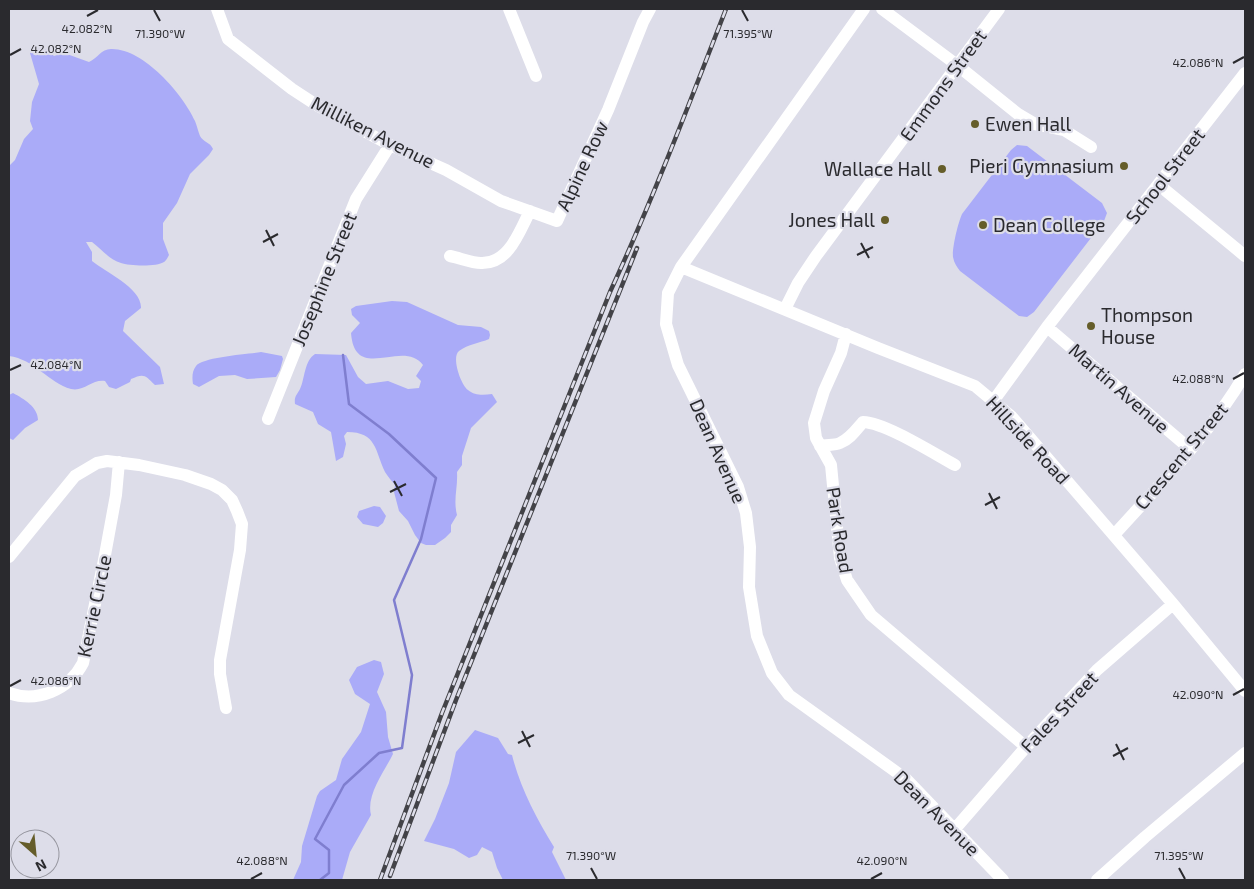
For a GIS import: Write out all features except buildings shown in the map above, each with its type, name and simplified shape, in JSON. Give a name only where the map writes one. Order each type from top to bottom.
[{"type":"street","name":"Milliken Avenue","points":[[217,9],[228,38],[236,47],[318,106],[390,145],[446,170],[501,200],[557,221]]},
{"type":"street","points":[[509,9],[536,76]]},
{"type":"street","name":"Alpine Row","points":[[557,221],[608,110],[650,9]]},
{"type":"street","name":"Dean Avenue","points":[[864,9],[681,267],[668,293],[666,324],[678,365],[698,402],[738,487],[746,513],[750,547],[750,587],[756,636],[766,662],[789,695],[906,779],[1003,880]]},
{"type":"street","points":[[882,9],[957,65],[1018,114],[1035,124],[1064,130],[1091,147]]},
{"type":"street","name":"Emmons Street","points":[[785,309],[798,283],[816,256],[999,9]]},
{"type":"street","name":"School Street","points":[[994,400],[1047,327],[1245,73]]},
{"type":"street","name":"Josephine Street","points":[[268,419],[356,199],[390,145]]},
{"type":"street","points":[[1159,185],[1245,256]]},
{"type":"street","points":[[450,256],[481,263],[497,260],[510,249],[530,211]]},
{"type":"street","name":"Hillside Road","points":[[681,267],[975,386],[994,400],[1011,416],[1173,604],[1245,692]]},
{"type":"street","name":"Martin Avenue","points":[[1047,327],[1190,450]]},
{"type":"street","name":"Park Road","points":[[846,334],[841,353],[814,423],[816,438],[831,465],[840,558],[847,580],[871,615],[1026,747]]},
{"type":"street","name":"Crescent Street","points":[[1114,536],[1216,418],[1245,374]]},
{"type":"street","points":[[820,446],[838,444],[852,435],[863,422],[872,422],[887,428],[955,465]]},
{"type":"street","points":[[9,557],[75,476],[96,463],[107,461],[119,462],[185,474],[211,484],[227,495],[238,511],[242,524],[241,540],[220,660],[220,674],[226,708]]},
{"type":"street","name":"Kerrie Circle","points":[[9,694],[33,698],[44,696],[70,681],[78,674],[83,663],[106,555],[116,495],[119,462]]},
{"type":"street","name":"Fales Street","points":[[954,830],[1026,747],[1097,670],[1173,604]]},
{"type":"street","points":[[1097,880],[1144,837],[1245,753]]},
{"type":"shaded area","points":[[36,46],[44,48],[54,56],[64,53],[89,62],[108,49],[123,51],[136,56],[160,74],[172,86],[189,110],[201,138],[213,149],[190,174],[177,203],[163,223],[163,239],[169,255],[165,261],[160,264],[149,265],[125,264],[117,262],[92,242],[86,242],[92,252],[92,261],[122,281],[136,294],[140,301],[141,308],[125,321],[123,331],[160,367],[164,384],[155,385],[146,377],[139,376],[116,389],[109,387],[105,381],[100,381],[80,389],[71,389],[56,382],[34,366],[9,356],[9,166],[15,160],[24,139],[33,129],[30,121],[32,102],[39,84],[30,53],[32,48]]},
{"type":"shaded area","points":[[1017,145],[1027,146],[1102,203],[1107,213],[1104,221],[1034,312],[1027,317],[1019,316],[960,271],[953,257],[953,248],[962,214],[1011,150]]},
{"type":"shaded area","points":[[392,301],[407,302],[458,325],[481,327],[489,331],[490,335],[489,339],[466,347],[457,354],[456,365],[465,387],[477,394],[492,394],[497,402],[471,428],[462,456],[462,465],[457,472],[455,504],[457,515],[451,525],[451,532],[435,545],[421,543],[408,521],[399,511],[394,492],[395,485],[385,472],[374,444],[370,439],[364,435],[347,432],[344,436],[346,444],[343,457],[336,461],[331,432],[318,424],[313,412],[295,404],[295,397],[302,385],[309,361],[315,354],[346,355],[358,377],[366,384],[388,381],[408,389],[419,388],[421,381],[416,376],[423,365],[414,358],[392,356],[370,358],[361,356],[354,348],[351,333],[360,323],[352,315],[351,309],[356,306]]},
{"type":"shaded area","points":[[261,352],[282,356],[280,370],[276,377],[247,379],[235,375],[219,376],[199,387],[193,384],[194,370],[200,363],[216,358]]},
{"type":"shaded area","points":[[13,393],[33,407],[38,420],[25,428],[13,440],[9,438],[9,395]]},
{"type":"shaded area","points":[[374,506],[380,507],[386,516],[383,523],[378,527],[363,524],[357,517],[359,511]]},
{"type":"shaded area","points":[[374,660],[381,662],[384,674],[377,692],[386,712],[388,737],[393,754],[373,792],[370,807],[371,815],[350,852],[342,880],[293,880],[301,862],[302,846],[317,796],[320,791],[336,780],[342,759],[361,732],[370,704],[355,694],[349,680],[357,667]]},
{"type":"shaded area","points":[[475,730],[498,738],[508,754],[512,755],[524,791],[554,847],[552,852],[566,880],[503,880],[492,852],[482,847],[477,855],[469,858],[454,849],[424,841],[449,783],[456,752]]},
{"type":"waterway","points":[[320,880],[329,873],[329,850],[315,839],[344,785],[379,753],[402,748],[412,675],[394,600],[421,539],[436,478],[389,434],[349,404],[343,355]]},
{"type":"railway","points":[[380,880],[442,713],[610,292],[656,187],[726,9]]},
{"type":"railway","points":[[390,876],[456,700],[637,248]]},
{"type":"place","name":"Ewen Hall","points":[[975,124]]},
{"type":"place","name":"Pieri Gymnasium","points":[[1124,166]]},
{"type":"place","name":"Wallace Hall","points":[[942,169]]},
{"type":"place","name":"Jones Hall","points":[[885,220]]},
{"type":"place","name":"Dean College","points":[[983,225]]},
{"type":"place","name":"Thompson House","points":[[1091,326]]}]
